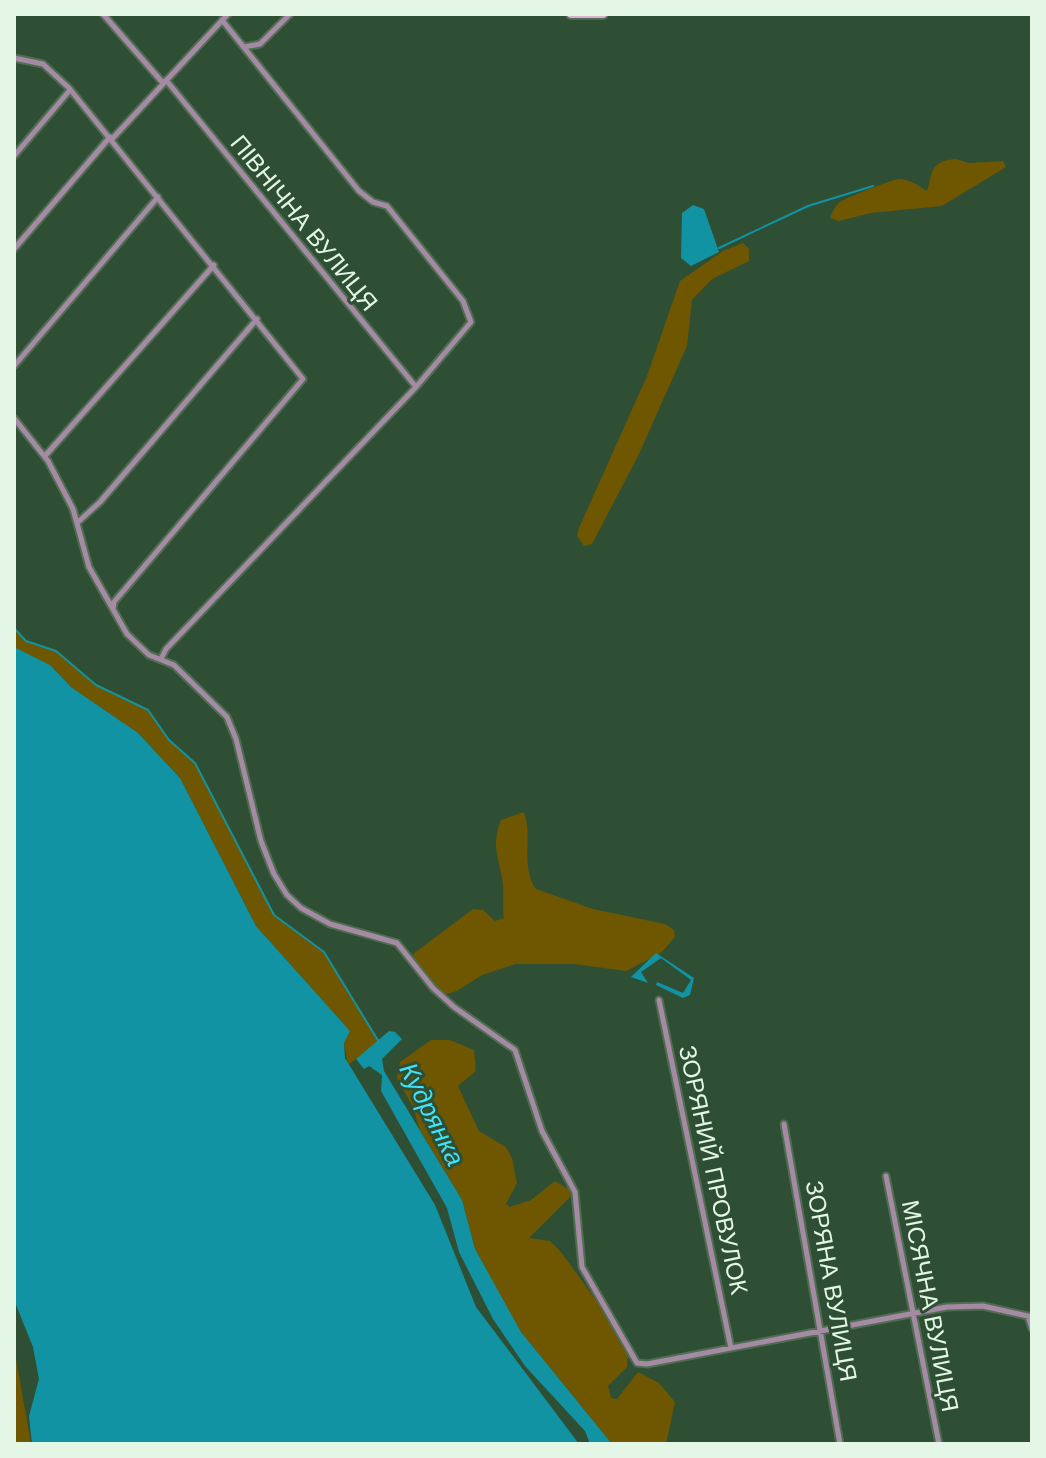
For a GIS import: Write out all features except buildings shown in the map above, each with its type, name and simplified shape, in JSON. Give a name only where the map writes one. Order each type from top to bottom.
[{"type":"street","name":"ПІВНІЧНА ВУЛИЦЯ","points":[[103,14],[165,82],[416,387]]},
{"type":"street","points":[[14,249],[111,138],[228,14]]},
{"type":"street","points":[[244,47],[260,44],[290,14]]},
{"type":"street","points":[[571,14],[603,14]]},
{"type":"street","points":[[161,659],[166,649],[266,540],[416,387],[471,322],[470,311],[387,206],[373,202],[359,191],[222,20]]},
{"type":"street","points":[[14,58],[43,64],[70,90],[303,379],[114,602],[113,612]]},
{"type":"street","points":[[14,156],[70,90]]},
{"type":"street","points":[[14,366],[158,197]]},
{"type":"street","points":[[45,456],[214,265]]},
{"type":"street","points":[[77,523],[94,508],[257,319]]},
{"type":"street","points":[[14,418],[45,456],[77,523],[89,567],[134,644],[198,685],[227,717],[236,739],[261,841],[274,874],[287,895],[301,908],[330,924],[397,943],[439,993],[511,1045],[520,1056],[535,1111],[567,1173],[578,1204],[582,1267],[637,1363],[647,1364],[914,1311],[983,1306],[1030,1316],[1032,1329]]},
{"type":"street","name":"ЗОРЯНИЙ ПРОВУЛОК","points":[[659,1000],[731,1348]]},
{"type":"street","name":"ЗОРЯНА ВУЛИЦЯ","points":[[784,1124],[840,1444]]},
{"type":"street","name":"МІСЯЧНА ВУЛИЦЯ","points":[[886,1176],[939,1444]]},
{"type":"shaded area","points":[[956,159],[969,163],[1003,161],[1006,167],[942,206],[871,213],[839,221],[830,218],[840,202],[895,180],[911,182],[927,191],[933,169],[940,162]]},
{"type":"shaded area","points":[[743,243],[749,249],[749,261],[712,279],[692,300],[687,346],[639,454],[592,544],[584,546],[577,536],[579,528],[647,376],[680,281],[723,251]]},
{"type":"shaded area","points":[[14,628],[26,641],[56,651],[96,685],[148,710],[169,740],[195,763],[274,915],[324,952],[379,1041],[348,1065],[344,1043],[350,1031],[256,926],[180,778],[138,733],[71,687],[50,665],[14,647]]},
{"type":"shaded area","points":[[524,812],[529,871],[536,889],[593,909],[665,924],[674,930],[675,937],[661,953],[626,971],[574,964],[516,964],[482,975],[457,991],[440,996],[422,978],[413,954],[473,909],[483,910],[495,921],[504,918],[496,838],[501,820]]},
{"type":"shaded area","points":[[431,1040],[450,1040],[474,1050],[476,1071],[458,1086],[479,1131],[506,1147],[512,1158],[517,1183],[506,1204],[510,1207],[531,1200],[555,1181],[570,1190],[571,1196],[529,1238],[550,1241],[561,1252],[612,1322],[628,1356],[627,1367],[608,1386],[611,1398],[617,1399],[638,1372],[659,1383],[675,1402],[666,1444],[612,1444],[521,1332],[475,1249],[462,1200],[419,1128],[414,1109],[397,1078],[400,1062]]},
{"type":"shaded area","points":[[14,1347],[31,1444],[14,1444]]},
{"type":"water","points":[[693,205],[704,209],[719,252],[691,266],[681,258],[682,213]]},
{"type":"water","points":[[14,647],[50,665],[71,687],[138,733],[180,778],[256,926],[350,1031],[344,1043],[345,1058],[435,1205],[476,1307],[579,1444],[32,1444],[29,1416],[39,1379],[33,1347],[14,1300]]},
{"type":"water","points":[[656,953],[694,978],[690,995],[683,998],[656,985],[657,982],[683,993],[691,980],[661,958],[641,972],[648,983],[631,977]]},
{"type":"water","points":[[389,1031],[402,1039],[382,1059],[384,1071],[462,1200],[475,1249],[521,1332],[612,1444],[590,1444],[585,1431],[525,1366],[493,1319],[459,1252],[447,1208],[381,1091],[382,1075],[369,1066],[364,1069],[356,1059]]},
{"type":"waterway","points":[[719,248],[808,206],[873,186]]},
{"type":"waterway","name":"Кудрянка","points":[[14,628],[26,641],[56,651],[96,685],[148,710],[169,740],[195,763],[274,915],[324,952],[379,1042]]}]
